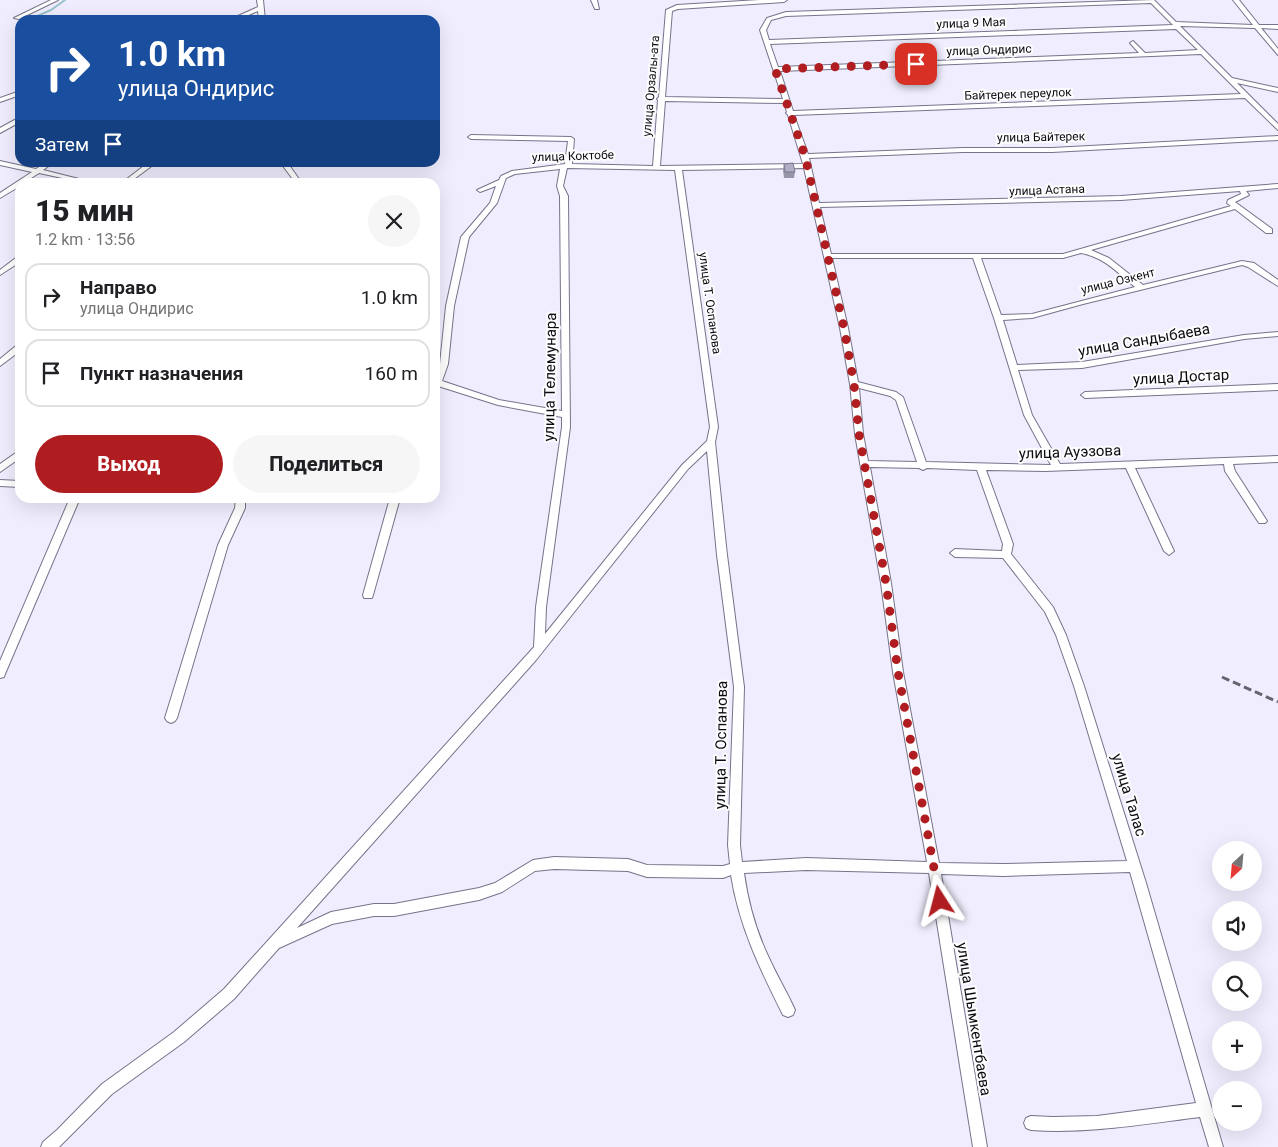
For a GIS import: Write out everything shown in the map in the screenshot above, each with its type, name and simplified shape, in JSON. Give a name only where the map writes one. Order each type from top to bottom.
[{"type":"street","points":[[23,15],[55,0]]},
{"type":"street","points":[[260,0],[261,15]]},
{"type":"street","points":[[594,0],[597,8]]},
{"type":"street","points":[[712,0],[720,5],[783,1],[786,14],[1151,0],[1278,128]]},
{"type":"street","points":[[1236,0],[1278,53]]},
{"type":"street","name":"улица Орзалы-ата","points":[[656,168],[668,12],[672,8],[720,5]]},
{"type":"street","points":[[244,15],[260,8]]},
{"type":"street","name":"улица Шымкентбаева","points":[[786,14],[766,21],[763,30],[806,161],[844,328],[854,384],[855,408],[886,583],[909,736],[934,866],[980,1147]]},
{"type":"street","name":"улица 9 Мая","points":[[766,42],[1176,25],[1278,27]]},
{"type":"street","points":[[1133,43],[1144,55]]},
{"type":"street","name":"улица Ондирис","points":[[775,69],[1203,52]]},
{"type":"street","points":[[1231,80],[1278,90]]},
{"type":"street","points":[[0,100],[15,96]]},
{"type":"street","name":"Байтерек переулок","points":[[789,113],[1248,96]]},
{"type":"street","points":[[660,99],[785,101]]},
{"type":"street","points":[[0,131],[15,122]]},
{"type":"street","name":"улица Телемунара","points":[[471,137],[553,136],[571,139],[566,167],[560,186],[564,196],[566,427],[541,607],[539,646]]},
{"type":"street","name":"улица Байтерек","points":[[806,161],[978,150],[1052,150],[1278,138]]},
{"type":"street","name":"улица Коктобе","points":[[480,190],[501,181],[514,172],[566,167],[678,168],[806,161]]},
{"type":"street","points":[[0,163],[15,166]]},
{"type":"street","points":[[19,167],[70,178]]},
{"type":"street","points":[[27,178],[44,167]]},
{"type":"street","points":[[132,178],[147,167]]},
{"type":"street","points":[[287,167],[295,178]]},
{"type":"street","name":"улица Т. Оспанова","points":[[678,168],[714,427],[712,442],[722,555],[739,687],[734,845],[736,868],[743,903],[756,943],[788,1010]]},
{"type":"street","points":[[440,373],[444,364],[450,306],[461,248],[469,231],[493,203],[501,181]]},
{"type":"street","points":[[0,196],[15,186]]},
{"type":"street","name":"улица Астана","points":[[815,205],[1102,199],[1278,186]]},
{"type":"street","points":[[1242,189],[1244,195],[1231,201],[1235,207],[1269,230]]},
{"type":"street","points":[[827,256],[1063,256],[1235,207]]},
{"type":"street","points":[[1106,244],[1112,264]]},
{"type":"street","points":[[1078,251],[1092,253],[1112,264],[1141,287]]},
{"type":"street","points":[[976,255],[1028,415],[1057,467]]},
{"type":"street","points":[[0,273],[15,262]]},
{"type":"street","name":"улица Озкент","points":[[998,318],[1032,316],[1242,262],[1251,265],[1278,284]]},
{"type":"street","name":"улица Сандыбаева","points":[[1013,368],[1082,365],[1244,337],[1278,334]]},
{"type":"street","points":[[0,363],[15,350]]},
{"type":"street","points":[[440,383],[498,402],[566,415]]},
{"type":"street","points":[[854,384],[893,394],[900,399],[923,467]]},
{"type":"street","name":"улица Достар","points":[[1085,395],[1278,387]]},
{"type":"street","points":[[48,1147],[107,1089],[204,1017],[229,994],[532,657],[685,467],[712,442]]},
{"type":"street","points":[[0,470],[15,457]]},
{"type":"street","name":"улица Ауэзова","points":[[864,464],[981,468],[1278,459]]},
{"type":"street","points":[[1228,461],[1230,471],[1262,521]]},
{"type":"street","points":[[1129,464],[1169,552]]},
{"type":"street","points":[[955,553],[1006,555],[1008,544],[981,468]]},
{"type":"street","points":[[0,484],[15,484]]},
{"type":"street","points":[[0,674],[73,503]]},
{"type":"street","points":[[171,718],[223,544],[240,508],[240,503]]},
{"type":"street","points":[[368,595],[394,503]]},
{"type":"street","name":"улица Талас","points":[[1006,555],[1049,610],[1061,635],[1079,686],[1134,866],[1216,1147]]},
{"type":"street","points":[[275,944],[331,918],[374,910],[394,910],[479,894],[498,888],[533,866],[554,863],[621,865],[647,871],[676,872],[723,872],[736,868],[806,864],[934,866],[1002,870],[1134,866]]},
{"type":"street","points":[[1031,1123],[1061,1126],[1088,1125],[1206,1108]]},
{"type":"building","points":[[793,163],[795,172],[785,172],[784,164]]},
{"type":"waterway","points":[[40,15],[51,10],[65,0]]},
{"type":"railway","points":[[1222,677],[1278,702]]},
{"type":"route","points":[[916,64],[775,69],[805,156],[810,185],[844,328],[854,384],[859,434],[886,583],[898,672],[940,901]]}]
